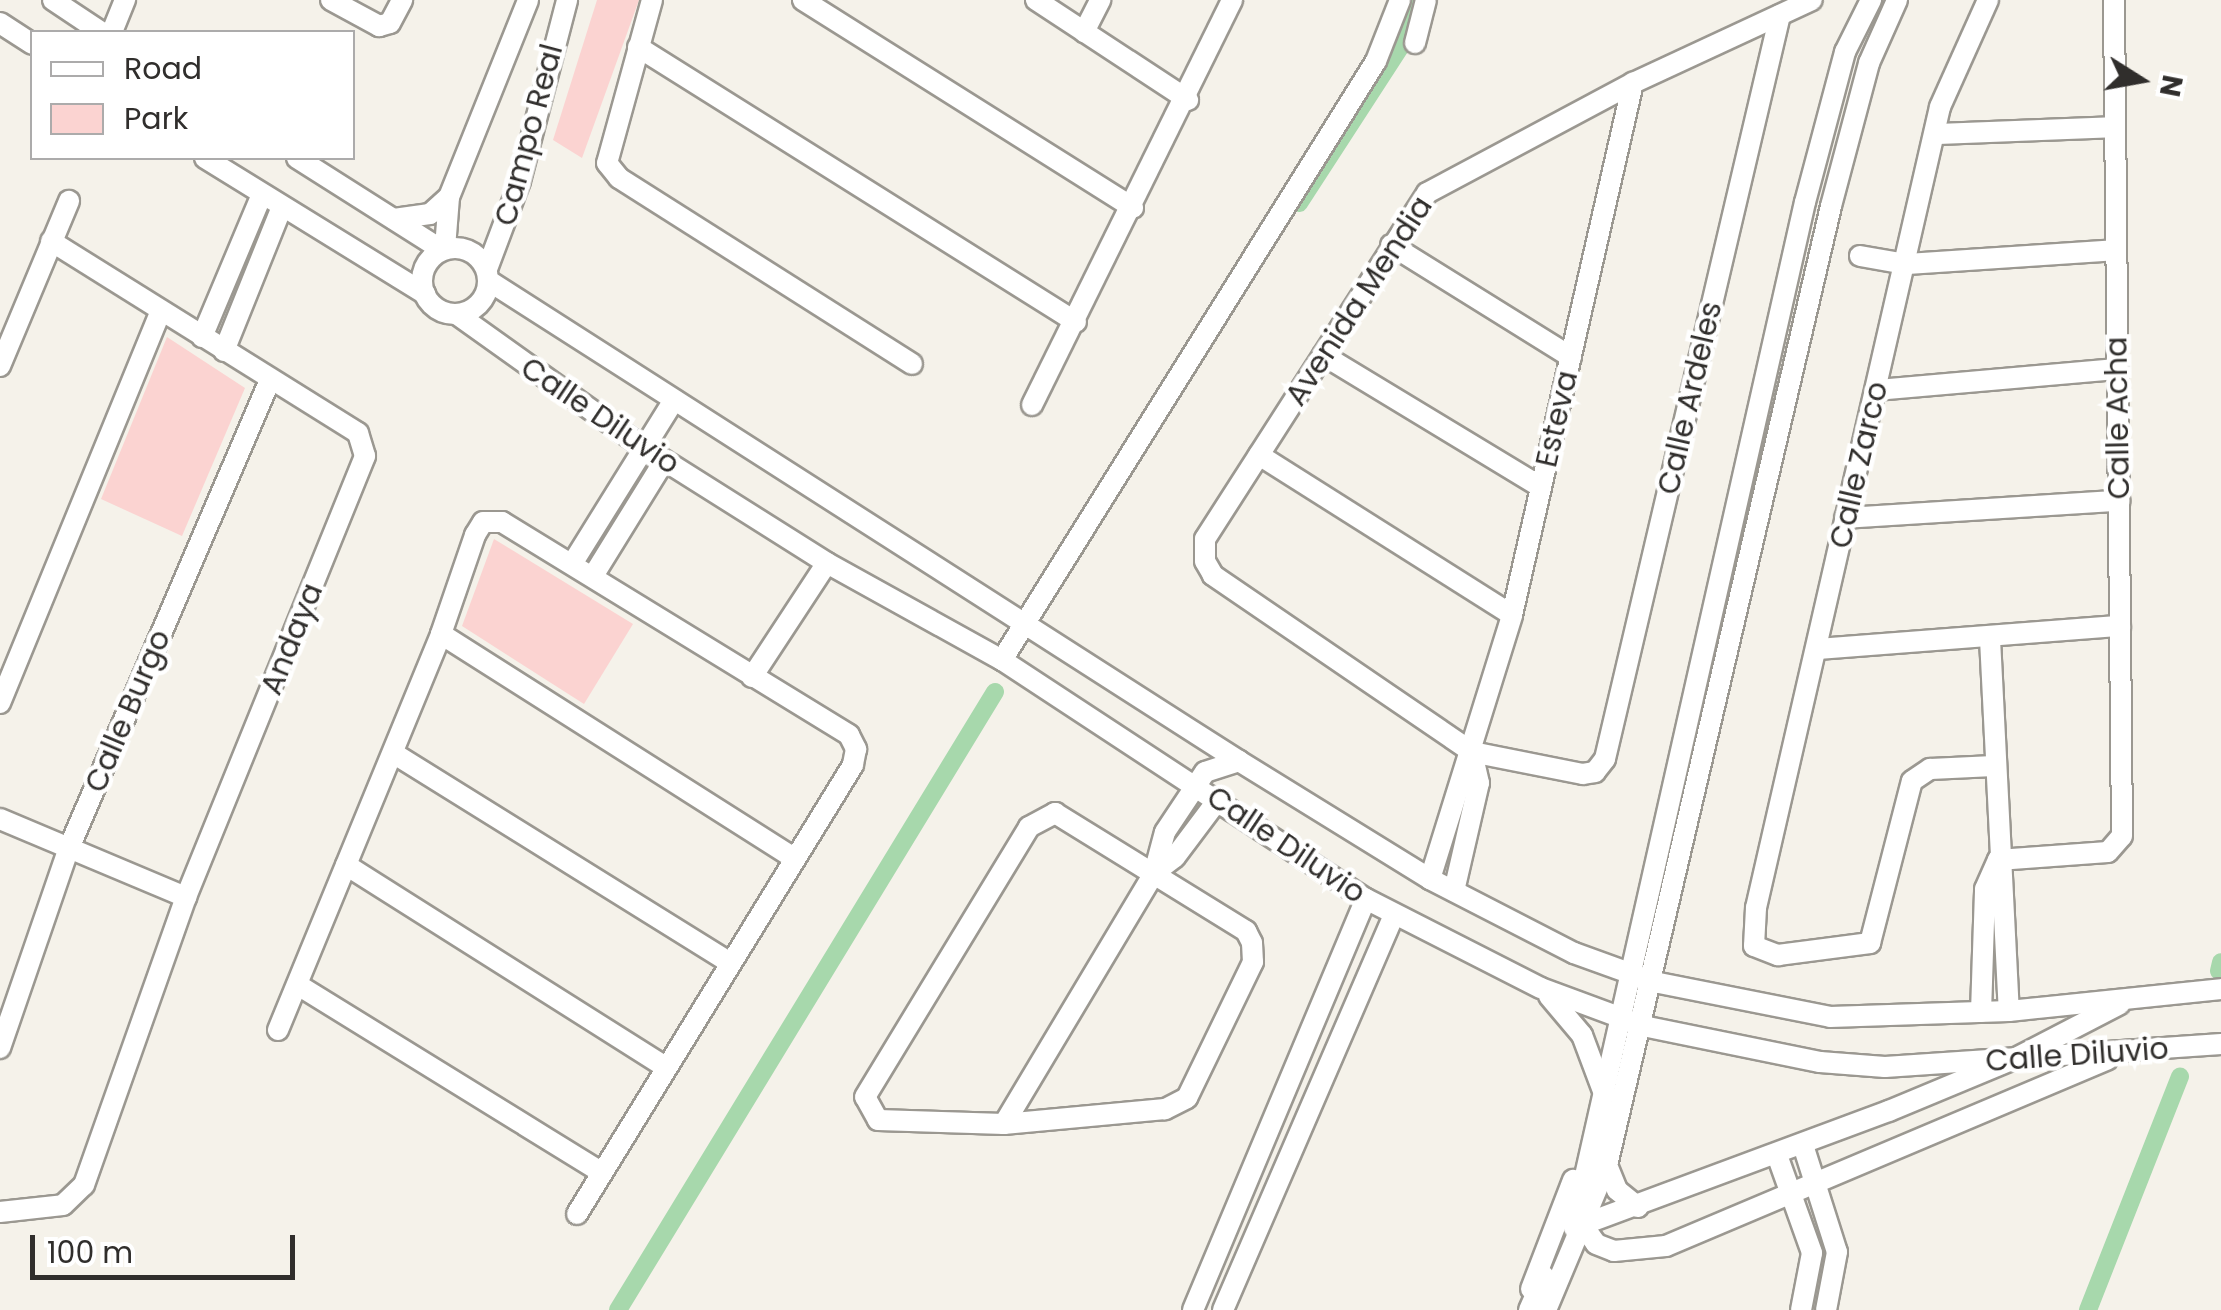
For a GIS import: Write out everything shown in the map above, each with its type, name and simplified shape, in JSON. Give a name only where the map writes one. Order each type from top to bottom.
[{"type":"street","points":[[53,0],[97,30]]},
{"type":"street","points":[[113,30],[125,0]]},
{"type":"street","points":[[331,0],[366,24],[390,22],[402,0]]},
{"type":"street","name":"Campo Real","points":[[444,250],[449,198],[528,0]]},
{"type":"street","name":"Campo Real","points":[[488,275],[520,181],[568,0]]},
{"type":"street","points":[[652,0],[608,142],[607,163],[619,178],[912,364]]},
{"type":"street","points":[[1036,0],[1188,100]]},
{"type":"street","points":[[1084,32],[1100,0]]},
{"type":"street","points":[[1032,406],[1188,100],[1232,0]]},
{"type":"street","points":[[1002,660],[1376,61],[1400,0]]},
{"type":"street","points":[[1415,43],[1426,0]]},
{"type":"street","name":"Avenida Mendia","points":[[1472,752],[1214,575],[1205,561],[1205,539],[1415,207],[1446,177],[1633,83],[1812,0]]},
{"type":"street","points":[[1614,1252],[1596,1244],[1582,1226],[1578,1196],[1633,975],[1805,202],[1846,52],[1871,0]]},
{"type":"street","points":[[1546,1310],[1606,1165],[1654,982],[1831,206],[1869,63],[1897,0]]},
{"type":"street","name":"Calle Zarco","points":[[1988,0],[1945,93],[1752,938],[1768,955],[1864,948],[1873,938],[1916,776],[1930,769],[1994,766]]},
{"type":"street","name":"Calle Acha","points":[[1998,860],[2108,852],[2122,836],[2114,0]]},
{"type":"street","points":[[813,2],[1134,208]]},
{"type":"street","name":"Calle Ardeles","points":[[1472,752],[1590,774],[1605,759],[1780,15]]},
{"type":"street","points":[[0,22],[30,43]]},
{"type":"street","points":[[638,47],[1076,322]]},
{"type":"street","name":"Esteva","points":[[1430,879],[1458,776],[1472,752],[1512,614],[1633,83]]},
{"type":"street","points":[[1935,134],[2115,127]]},
{"type":"street","points":[[208,160],[426,294],[438,311],[458,316],[485,298],[488,275],[477,255],[444,250],[299,160]]},
{"type":"street","points":[[202,337],[262,194]]},
{"type":"street","points":[[394,219],[430,214],[449,198]]},
{"type":"street","points":[[0,366],[70,201]]},
{"type":"street","points":[[224,352],[282,207]]},
{"type":"street","name":"Andaya","points":[[0,1212],[63,1205],[84,1184],[186,897],[365,456],[358,433],[51,242]]},
{"type":"street","points":[[1390,246],[1570,358]]},
{"type":"street","points":[[426,294],[424,268],[444,250]]},
{"type":"street","points":[[1860,256],[1906,264],[2116,250]]},
{"type":"street","name":"Calle Diluvio","points":[[488,275],[674,400],[1430,879],[1506,922],[1633,975],[1806,1014],[2009,1011],[2221,989]]},
{"type":"street","points":[[0,703],[161,311]]},
{"type":"street","name":"Calle Diluvio","points":[[458,316],[643,448],[826,563],[1002,660],[1366,898],[1540,988],[1643,1026],[1820,1062],[1885,1066],[2221,1044]]},
{"type":"street","points":[[1323,355],[1541,487]]},
{"type":"street","points":[[1876,390],[2118,369]]},
{"type":"street","name":"Calle Burgo","points":[[0,1048],[70,848],[270,380]]},
{"type":"street","points":[[572,564],[674,400]]},
{"type":"street","points":[[1259,455],[1512,614]]},
{"type":"street","points":[[593,576],[664,461]]},
{"type":"street","points":[[1846,518],[2119,500]]},
{"type":"street","points":[[278,1030],[441,634],[475,535],[483,522],[495,520],[593,576],[849,736],[856,750],[853,764],[576,1214]]},
{"type":"street","points":[[752,678],[826,563]]},
{"type":"street","points":[[1818,649],[1990,639],[2120,626]]},
{"type":"street","points":[[441,634],[793,857]]},
{"type":"street","points":[[1990,639],[1998,860],[2009,1011]]},
{"type":"street","name":"Esteva","points":[[1454,891],[1479,784],[1472,752]]},
{"type":"street","points":[[392,753],[729,962]]},
{"type":"street","points":[[1004,1124],[1154,873],[1165,832],[1214,765],[1239,761]]},
{"type":"street","points":[[1154,873],[1175,858],[1217,800]]},
{"type":"street","points":[[1046,814],[1064,816],[1154,873],[1246,932],[1252,943],[1253,962],[1187,1098],[1172,1108],[1004,1124],[887,1122],[869,1111],[865,1097],[1029,827],[1046,814]]},
{"type":"street","points":[[0,819],[186,897]]},
{"type":"street","points":[[1980,1012],[1985,889],[1998,860]]},
{"type":"street","points":[[346,865],[666,1067]]},
{"type":"street","points":[[1193,1310],[1366,898]]},
{"type":"street","points":[[1223,1310],[1394,914]]},
{"type":"street","points":[[298,985],[600,1172]]},
{"type":"street","points":[[1527,1310],[1602,1104],[1582,1036],[1540,988]]},
{"type":"street","points":[[1527,1310],[1562,1234],[1803,1145],[2014,1060],[2131,998]]},
{"type":"street","points":[[1564,1260],[1666,1246],[1816,1179],[2123,1053]]},
{"type":"street","points":[[1803,1145],[1837,1252],[1826,1310]]},
{"type":"street","points":[[1777,1155],[1793,1189],[1812,1253],[1801,1310]]},
{"type":"street","points":[[1606,1165],[1616,1190],[1638,1207]]},
{"type":"street","points":[[1235,1211],[1262,1214]]},
{"type":"green space","points":[[597,0],[639,0],[582,158],[553,140]]},
{"type":"green space","points":[[167,337],[245,388],[182,536],[101,499]]},
{"type":"green space","points":[[494,539],[633,624],[584,704],[462,626]]},
{"type":"waterway","points":[[1299,203],[1401,46],[1414,0]]},
{"type":"waterway","points":[[618,1310],[995,692]]},
{"type":"waterway","points":[[2219,971],[2221,962]]},
{"type":"waterway","points":[[2088,1310],[2180,1077]]}]
